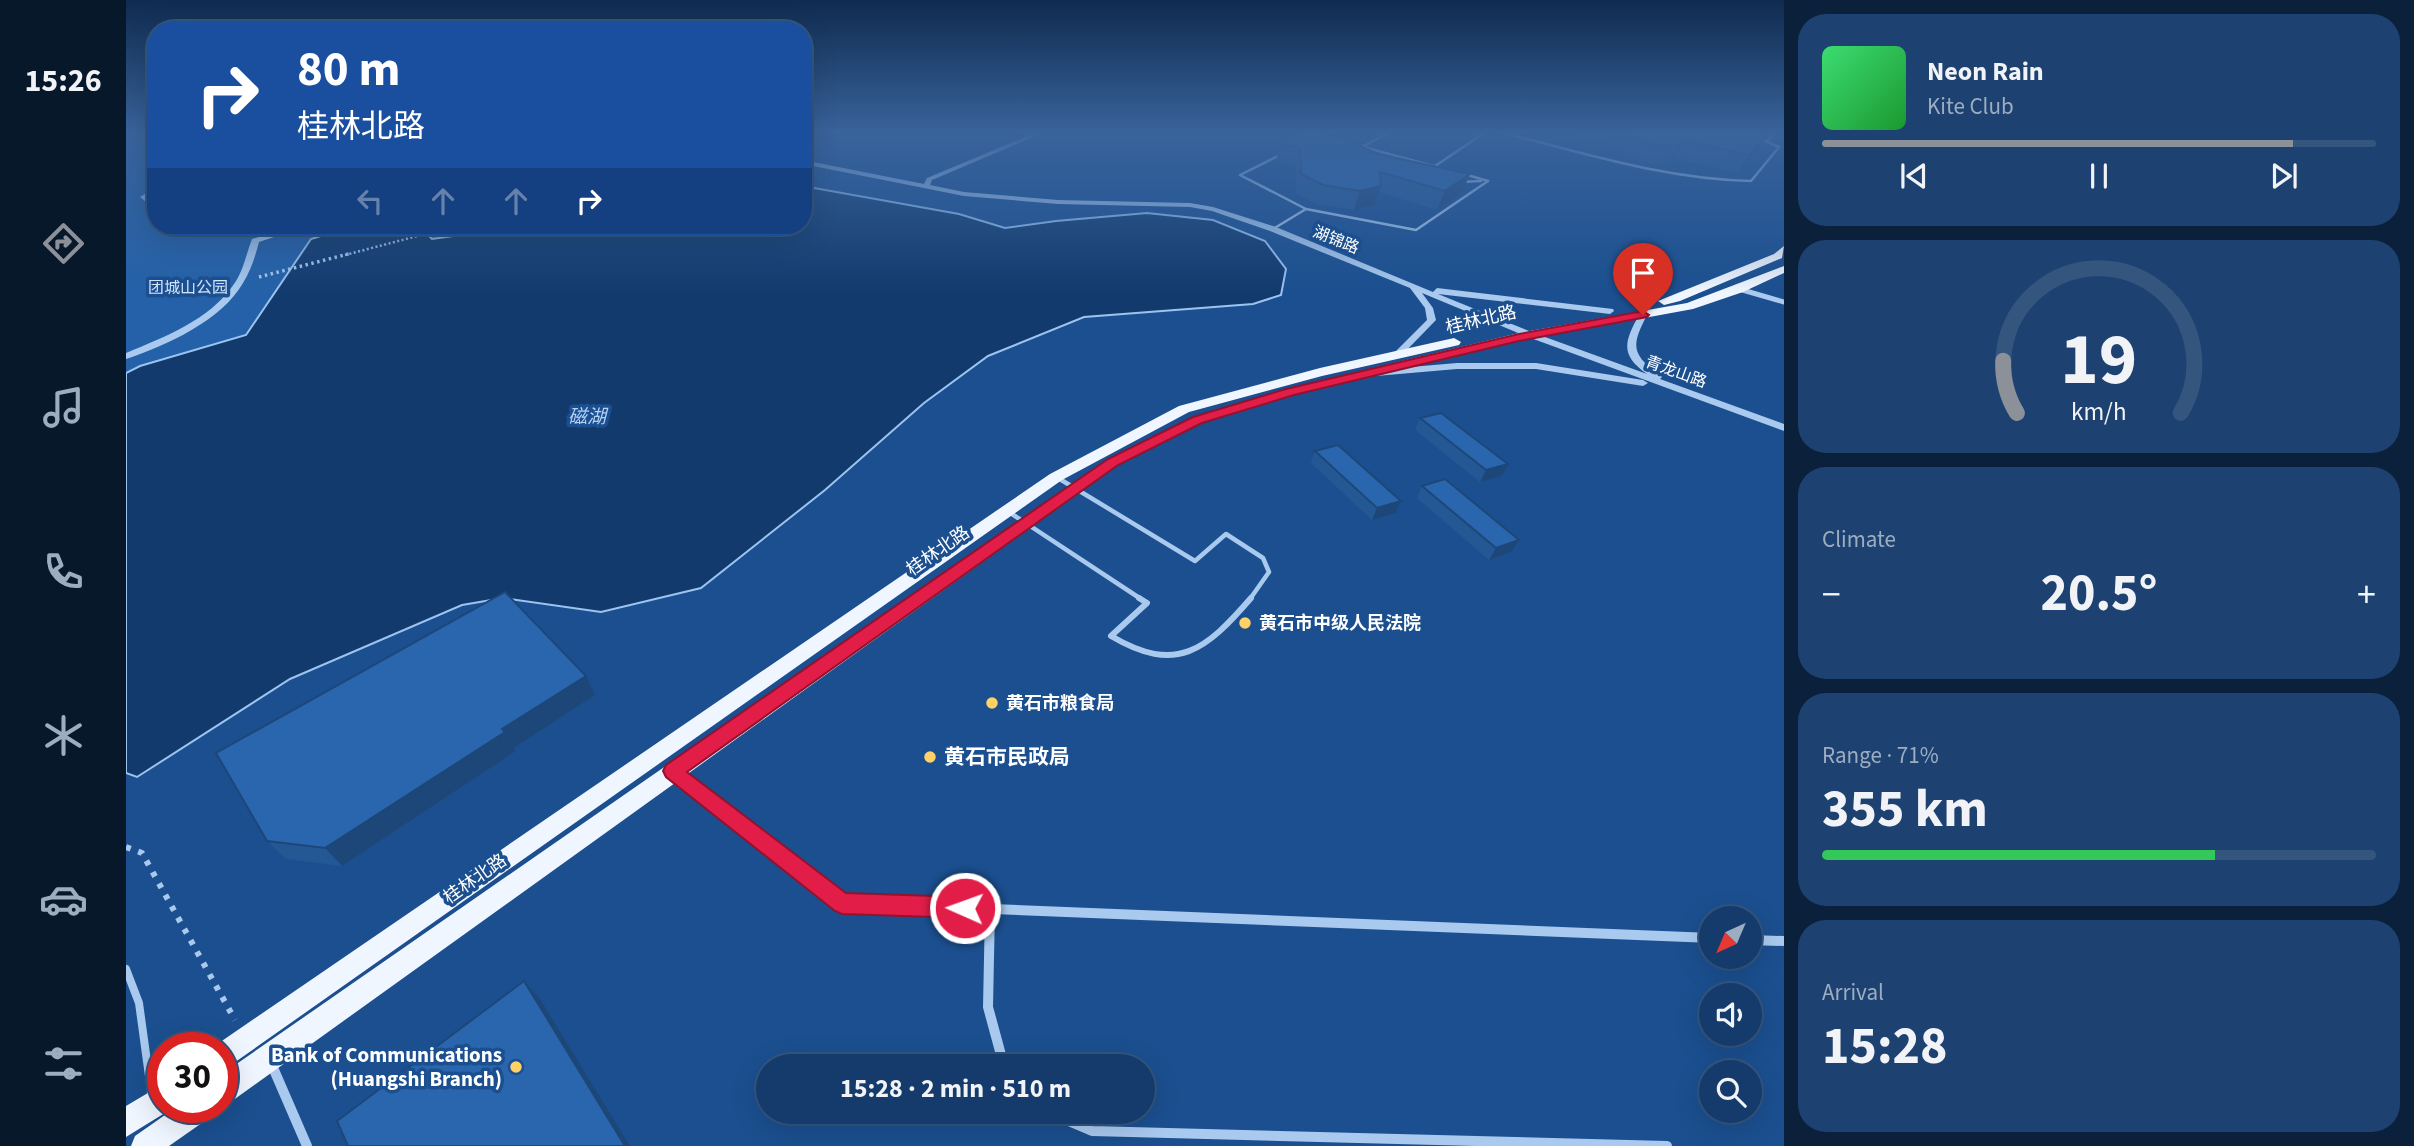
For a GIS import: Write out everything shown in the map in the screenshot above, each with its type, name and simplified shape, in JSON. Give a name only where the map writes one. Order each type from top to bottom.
[{"type":"main road","name":"桂林北路","points":[[238,1080],[1113,462],[1198,420],[1290,392],[1525,332],[1676,298],[1778,256],[1784,249]]},
{"type":"main road","name":"桂林北路","points":[[238,1045],[1056,477],[1184,409],[1398,354],[1689,306],[1740,289],[1784,269]]},
{"type":"main road","points":[[126,1123],[147,1109]]},
{"type":"main road","points":[[145,1146],[178,1123]]},
{"type":"street","name":"湖锦路","points":[[919,186],[1058,202],[1190,205],[1239,216],[1525,332]]},
{"type":"street","points":[[126,356],[171,337],[205,318],[226,300],[241,281],[251,262],[255,241],[274,235]]},
{"type":"street","points":[[1413,286],[1464,296],[1610,311]]},
{"type":"street","points":[[1398,354],[1432,320],[1429,308],[1413,286]]},
{"type":"street","points":[[1740,289],[1784,302]]},
{"type":"street","points":[[1643,315],[1630,338],[1632,355],[1646,370],[1674,388]]},
{"type":"street","name":"青龙山路","points":[[1525,332],[1784,428]]},
{"type":"street","points":[[1371,373],[1457,366],[1536,366],[1674,388]]},
{"type":"street","points":[[673,771],[842,903],[1699,937]]},
{"type":"street","points":[[990,909],[988,1007],[1001,1054]]},
{"type":"street","points":[[1762,940],[1784,941]]},
{"type":"street","points":[[268,1058],[307,1146]]},
{"type":"street","points":[[1076,1124],[1092,1131],[1667,1146]]},
{"type":"lane","points":[[1262,186],[1306,209],[1416,230],[1480,186]]},
{"type":"lane","points":[[1273,229],[1306,209]]},
{"type":"lane","points":[[1007,510],[1147,603],[1111,636],[1147,654],[1171,657],[1199,646],[1258,593],[1269,572],[1262,558],[1226,534],[1195,561],[1056,477]]},
{"type":"lane","points":[[126,969],[128,982],[139,1003],[147,1044]]},
{"type":"path","points":[[266,275],[421,235]]},
{"type":"path","points":[[126,847],[142,853],[246,1039]]},
{"type":"green space","name":"团城山公园","points":[[126,186],[147,186],[147,235],[324,235],[311,239],[246,335],[140,366],[126,373]]},
{"type":"green space","points":[[428,235],[461,235],[432,239]]},
{"type":"water","name":"磁湖","points":[[812,188],[959,214],[1005,228],[1147,213],[1213,220],[1265,241],[1286,269],[1281,295],[1253,304],[1084,317],[988,356],[924,403],[825,490],[701,588],[601,612],[503,598],[462,605],[290,679],[137,777],[126,773],[126,373],[140,366],[246,335],[311,239],[324,235],[428,235],[432,239],[461,235],[812,235]]},
{"type":"building","points":[[1332,186],[1379,186],[1360,191]]},
{"type":"building","points":[[1430,186],[1452,186],[1445,191]]},
{"type":"building","points":[[1441,413],[1508,464],[1486,470],[1420,418]]},
{"type":"building","points":[[1338,445],[1401,501],[1377,508],[1315,451]]},
{"type":"building","points":[[1445,479],[1519,540],[1496,548],[1422,486]]},
{"type":"building","points":[[505,592],[586,676],[502,729],[505,732],[325,848],[267,841],[216,753]]},
{"type":"building","name":"Bank of Communications (Huangshi Branch)","points":[[524,981],[625,1146],[348,1146],[337,1121]]},
{"type":"place","name":"黄石市中级人民法院","points":[[1245,623]]},
{"type":"place","name":"黄石市粮食局","points":[[992,703]]},
{"type":"place","name":"黄石市民政局","points":[[930,757]]},
{"type":"place","name":"Bank of Communications (Huangshi Branch)","points":[[516,1067]]},
{"type":"route","points":[[965,908],[842,903],[760,836],[673,771],[1113,462],[1198,420],[1290,392],[1519,337],[1643,315]]}]
